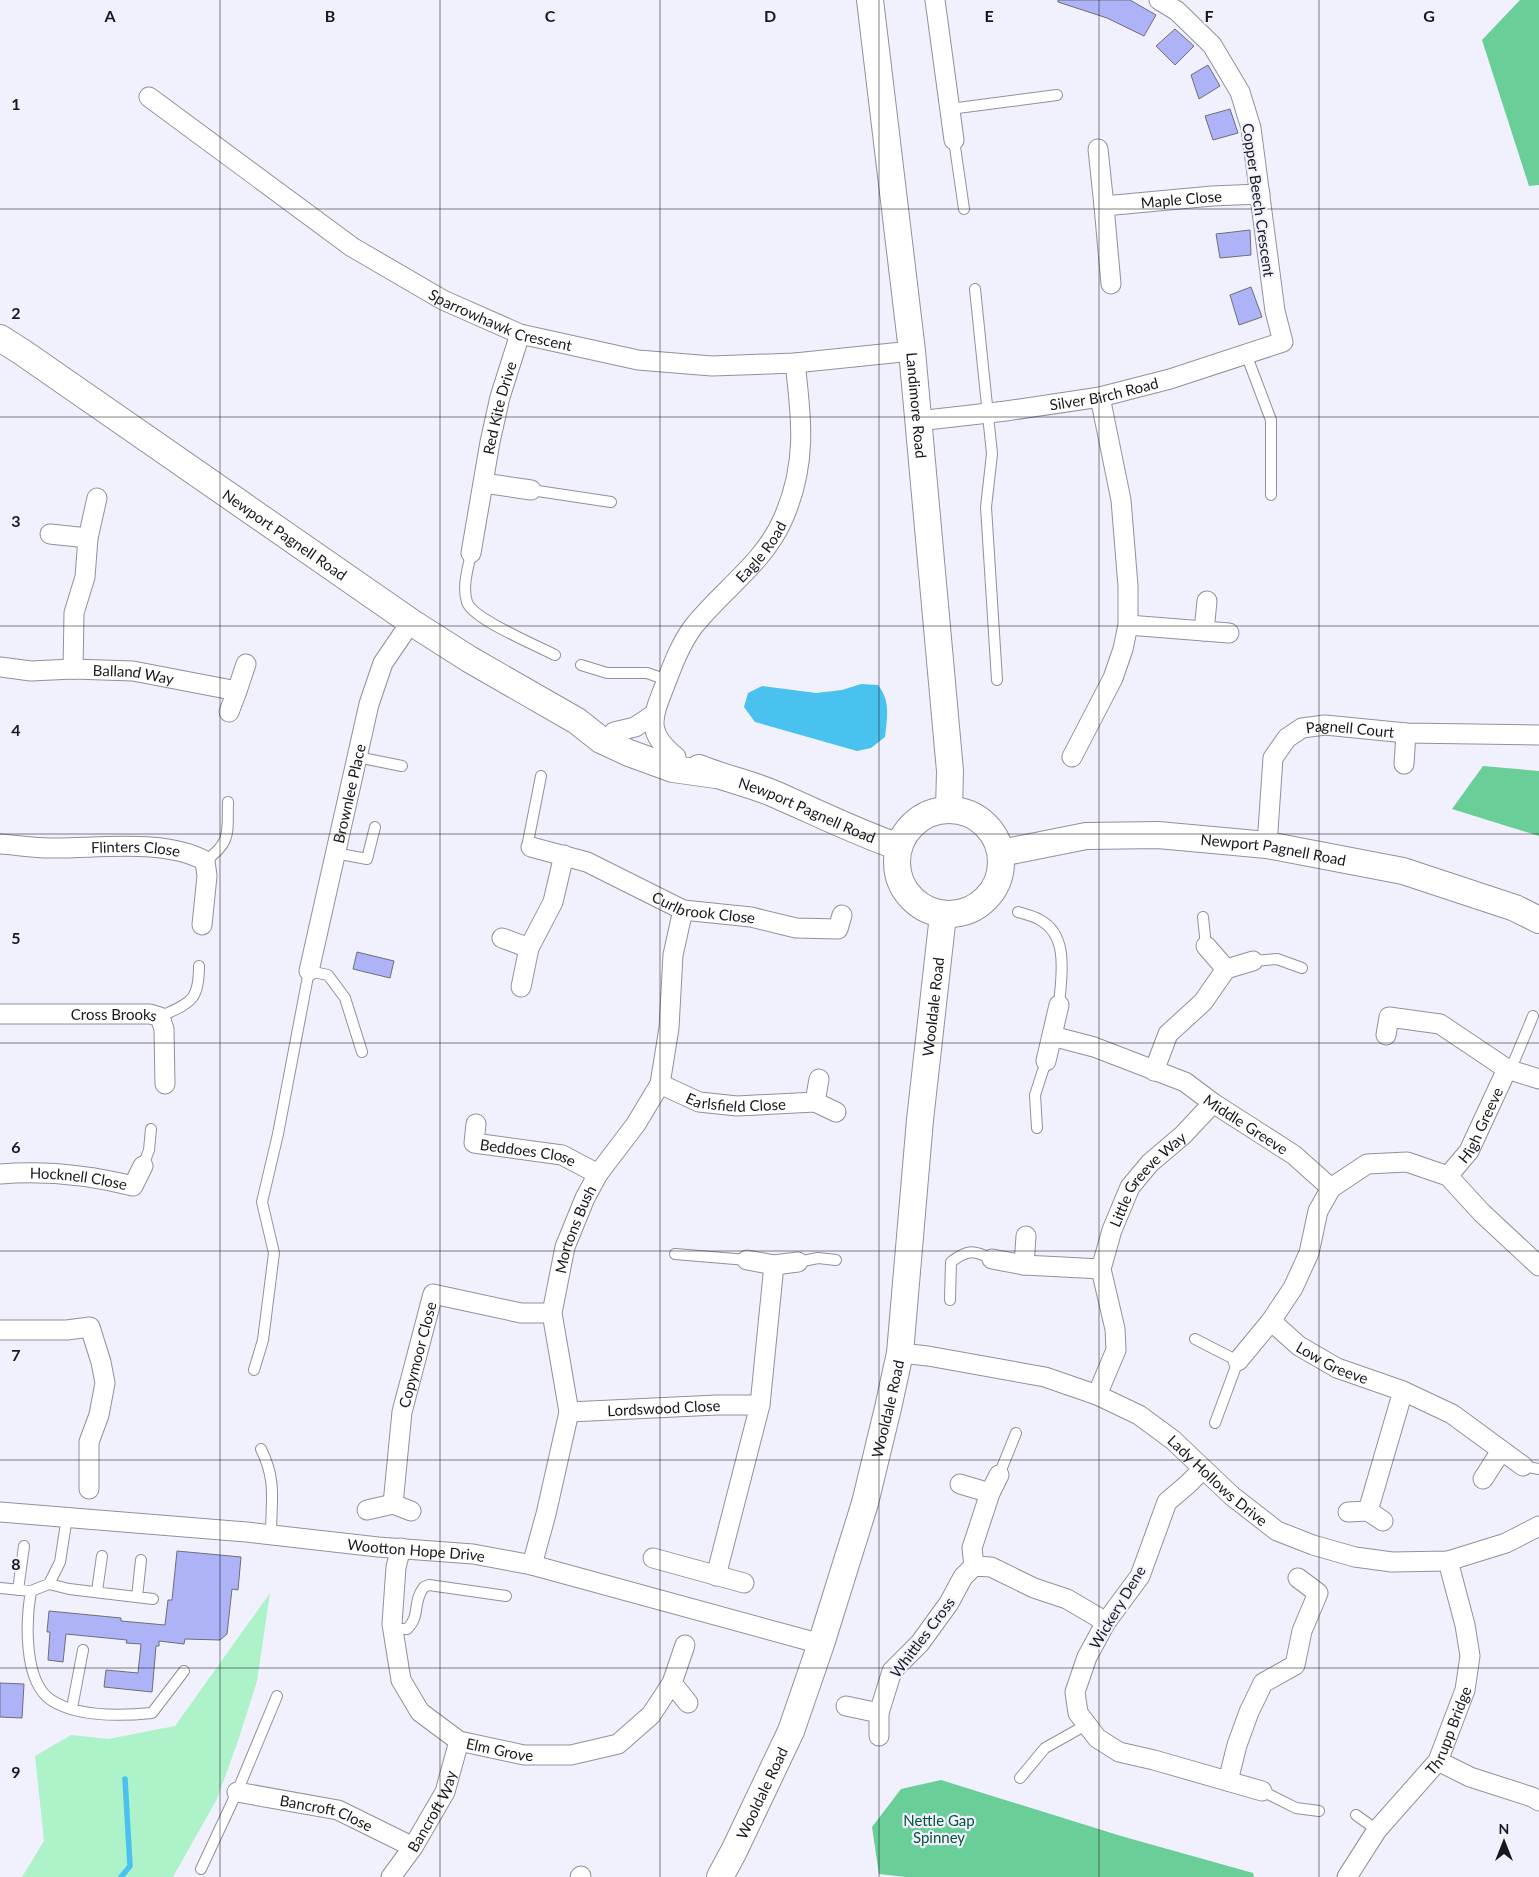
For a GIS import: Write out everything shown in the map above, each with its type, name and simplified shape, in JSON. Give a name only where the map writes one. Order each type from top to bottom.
[{"type":"main road","name":"Landimore Road","points":[[870,0],[912,351],[950,771],[949,810]]},
{"type":"main road","name":"Newport Pagnell Road","points":[[0,338],[47,368],[410,622],[469,659],[577,721],[601,740],[629,753],[673,769],[716,775]]},
{"type":"main road","name":"Newport Pagnell Road","points":[[577,721],[614,732],[716,775],[769,792],[875,839],[899,847]]},
{"type":"main road","points":[[949,810],[967,813],[983,823],[995,836],[1001,853],[1000,873],[993,891],[980,905],[963,913],[944,914],[926,909],[911,898],[901,883],[897,865],[899,847],[906,832],[918,820],[933,813],[949,810]]},
{"type":"main road","name":"Newport Pagnell Road","points":[[1001,853],[1086,836],[1158,835],[1267,845],[1403,871],[1515,908],[1539,920]]},
{"type":"main road","name":"Wooldale Road","points":[[720,1877],[734,1852],[791,1731],[821,1644],[865,1503],[900,1353],[920,1120],[944,914]]},
{"type":"street","points":[[935,0],[954,140]]},
{"type":"street","name":"Copper Beech Crescent","points":[[1159,0],[1177,11],[1212,45],[1240,92],[1251,128],[1275,311],[1284,342]]},
{"type":"street","name":"Sparrowhawk Crescent","points":[[149,97],[352,247],[444,300],[520,334],[638,360],[712,366],[794,363],[912,351]]},
{"type":"street","points":[[1098,149],[1111,284]]},
{"type":"street","name":"Maple Close","points":[[1104,206],[1212,196],[1260,194]]},
{"type":"street","name":"Red Kite Drive","points":[[471,553],[490,442],[500,397],[520,334]]},
{"type":"street","name":"Silver Birch Road","points":[[918,421],[988,414],[1100,397],[1170,378],[1284,342]]},
{"type":"street","name":"Eagle Road","points":[[653,715],[678,651],[694,626],[763,553],[783,520],[796,486],[801,454],[802,418],[794,363]]},
{"type":"street","points":[[1072,757],[1113,678],[1123,649],[1128,625],[1128,586],[1122,500],[1100,397]]},
{"type":"street","points":[[484,483],[532,490]]},
{"type":"street","points":[[73,668],[74,613],[85,577],[88,538],[97,498]]},
{"type":"street","points":[[50,534],[88,538]]},
{"type":"street","points":[[1204,630],[1207,601]]},
{"type":"street","name":"Brownlee Place","points":[[308,971],[369,704],[383,663],[410,622]]},
{"type":"street","points":[[1128,625],[1229,633]]},
{"type":"street","points":[[229,712],[246,664]]},
{"type":"street","name":"Balland Way","points":[[0,667],[31,671],[73,668],[133,671],[237,691]]},
{"type":"street","points":[[614,732],[635,727],[653,715],[655,734],[663,747],[676,757]]},
{"type":"street","name":"Pagnell Court","points":[[1267,845],[1273,758],[1287,738],[1302,728],[1324,725],[1406,733],[1539,735]]},
{"type":"street","name":"Pagnell Court","points":[[1404,764],[1406,733]]},
{"type":"street","name":"Flinters Close","points":[[0,844],[49,848],[155,847],[193,854],[205,861]]},
{"type":"street","name":"Curlbrook Close","points":[[531,846],[587,862],[683,910],[751,917],[796,928],[838,929],[842,915]]},
{"type":"street","points":[[521,987],[530,948],[553,902],[564,855]]},
{"type":"street","points":[[202,925],[207,876],[205,861]]},
{"type":"street","name":"Mortons Bush","points":[[532,1565],[546,1514],[569,1412],[552,1313],[565,1247],[585,1198],[598,1174],[636,1124],[660,1084],[669,1028],[673,955],[683,910]]},
{"type":"street","points":[[502,938],[530,948]]},
{"type":"street","points":[[1206,946],[1226,969]]},
{"type":"street","points":[[1154,1071],[1168,1034],[1203,1002],[1226,969],[1253,961]]},
{"type":"street","points":[[1046,1061],[1059,1005]]},
{"type":"street","name":"Cross Brooks","points":[[0,1014],[150,1014],[160,1017],[164,1029],[165,1084]]},
{"type":"street","name":"High Greeve","points":[[1386,1035],[1389,1017],[1440,1024],[1509,1070],[1539,1080]]},
{"type":"street","name":"Middle Greeve","points":[[1052,1036],[1094,1047],[1185,1082],[1213,1103],[1294,1156],[1331,1188]]},
{"type":"street","name":"High Greeve","points":[[1448,1176],[1469,1151],[1509,1070]]},
{"type":"street","points":[[815,1102],[819,1079]]},
{"type":"street","name":"Earlsfield Close","points":[[660,1084],[699,1102],[737,1106],[815,1102],[836,1112]]},
{"type":"street","name":"Little Greeve Way","points":[[1097,1395],[1116,1350],[1115,1329],[1101,1269],[1112,1230],[1130,1187],[1150,1163],[1183,1135],[1213,1103]]},
{"type":"street","name":"Beddoes Close","points":[[476,1124],[474,1143],[562,1155],[598,1174]]},
{"type":"street","points":[[1238,1361],[1271,1321],[1293,1288],[1309,1254],[1318,1212],[1331,1188],[1367,1164],[1407,1162],[1448,1176],[1482,1213],[1539,1266]]},
{"type":"street","name":"Hocknell Close","points":[[0,1174],[51,1172],[97,1177],[133,1186],[143,1166]]},
{"type":"street","points":[[1024,1265],[1026,1236]]},
{"type":"street","points":[[992,1258],[1024,1265],[1101,1269]]},
{"type":"street","points":[[747,1260],[774,1265],[798,1262]]},
{"type":"street","points":[[716,1576],[760,1405],[774,1265]]},
{"type":"street","name":"Copymoor Close","points":[[393,1504],[402,1412],[433,1294],[521,1313],[552,1313]]},
{"type":"street","name":"Low Greeve","points":[[1271,1321],[1298,1346],[1337,1368],[1403,1391],[1452,1414],[1501,1451],[1531,1468]]},
{"type":"street","points":[[0,1330],[90,1328],[101,1362],[105,1383],[99,1415],[88,1442],[88,1489]]},
{"type":"street","name":"Lady Hollows Drive","points":[[900,1353],[928,1356],[1046,1378],[1097,1395],[1139,1415],[1173,1440],[1232,1496],[1277,1531],[1313,1545],[1355,1557],[1392,1562],[1448,1561],[1506,1543],[1539,1526]]},
{"type":"street","points":[[1348,1512],[1376,1516],[1403,1391]]},
{"type":"street","name":"Lordswood Close","points":[[569,1412],[717,1405],[760,1405]]},
{"type":"street","points":[[1483,1479],[1501,1451]]},
{"type":"street","name":"Wickery Dene","points":[[1203,1469],[1167,1502],[1140,1576],[1106,1622],[1087,1657],[1075,1692],[1078,1713],[1097,1738],[1119,1752],[1262,1791]]},
{"type":"street","points":[[999,1475],[990,1493],[972,1548],[974,1566],[991,1568],[1034,1588],[1067,1599],[1106,1622]]},
{"type":"street","points":[[960,1484],[990,1493]]},
{"type":"street","points":[[367,1510],[393,1504],[411,1511]]},
{"type":"street","name":"Wootton Hope Drive","points":[[0,1512],[473,1554],[532,1565],[821,1644]]},
{"type":"street","name":"Elm Grove","points":[[401,1548],[396,1567],[393,1629],[401,1680],[420,1712],[459,1741],[524,1755],[571,1755],[618,1744],[651,1715],[672,1683],[685,1645]]},
{"type":"street","points":[[653,1558],[744,1583]]},
{"type":"street","name":"Thrupp Bridge","points":[[1350,1876],[1377,1830],[1438,1761],[1465,1690],[1470,1656],[1465,1625],[1448,1561]]},
{"type":"street","name":"Whittles Cross","points":[[879,1736],[879,1713],[892,1671],[920,1643],[949,1603],[963,1577],[974,1566]]},
{"type":"street","points":[[1228,1781],[1237,1745],[1263,1682],[1295,1665],[1302,1631],[1318,1593],[1298,1578]]},
{"type":"street","points":[[672,1683],[688,1703]]},
{"type":"street","points":[[846,1706],[879,1713]]},
{"type":"street","name":"Bancroft Way","points":[[391,1877],[413,1847],[445,1792],[459,1741]]},
{"type":"street","points":[[1438,1761],[1470,1777],[1539,1801]]},
{"type":"street","name":"Bancroft Close","points":[[237,1792],[338,1810],[413,1847]]},
{"type":"lane","points":[[950,109],[1057,95]]},
{"type":"lane","points":[[954,140],[964,209]]},
{"type":"lane","points":[[975,289],[992,454],[986,507],[997,680]]},
{"type":"lane","points":[[1246,354],[1271,420],[1271,495]]},
{"type":"lane","points":[[532,490],[611,502]]},
{"type":"lane","points":[[471,553],[465,587],[467,604],[481,618],[555,655]]},
{"type":"lane","points":[[581,665],[607,673],[647,673],[667,680]]},
{"type":"lane","points":[[357,757],[402,766]]},
{"type":"lane","points":[[531,846],[528,842],[541,776]]},
{"type":"lane","points":[[205,861],[223,847],[227,836],[228,802]]},
{"type":"lane","points":[[335,853],[368,859],[375,827]]},
{"type":"lane","points":[[1018,912],[1042,920],[1056,936],[1063,957],[1059,1005]]},
{"type":"lane","points":[[1203,917],[1206,946]]},
{"type":"lane","points":[[1253,961],[1277,959],[1302,968]]},
{"type":"lane","points":[[160,1017],[188,1002],[196,995],[199,982],[199,966]]},
{"type":"lane","points":[[254,1370],[263,1340],[274,1253],[262,1202],[278,1134],[308,971],[328,975],[345,998],[362,1052]]},
{"type":"lane","points":[[1509,1070],[1534,1016]]},
{"type":"lane","points":[[1037,1128],[1035,1095],[1046,1061]]},
{"type":"lane","points":[[143,1166],[149,1150],[151,1129]]},
{"type":"lane","points":[[950,1300],[951,1262],[962,1254],[976,1251],[992,1258]]},
{"type":"lane","points":[[675,1254],[747,1260]]},
{"type":"lane","points":[[798,1262],[818,1258],[836,1260]]},
{"type":"lane","points":[[1195,1339],[1238,1361],[1215,1423]]},
{"type":"lane","points":[[999,1475],[1016,1433]]},
{"type":"lane","points":[[261,1449],[267,1461],[273,1486],[271,1535]]},
{"type":"lane","points":[[49,1584],[60,1562],[67,1517]]},
{"type":"lane","points":[[18,1590],[24,1546]]},
{"type":"lane","points":[[97,1591],[102,1556]]},
{"type":"lane","points":[[137,1597],[141,1560]]},
{"type":"lane","points":[[0,1588],[31,1591],[49,1584],[69,1589],[153,1599]]},
{"type":"lane","points":[[393,1629],[407,1629],[414,1623],[418,1596],[424,1587],[430,1585],[506,1596]]},
{"type":"lane","points":[[31,1591],[28,1610],[30,1659],[36,1682],[51,1699],[82,1712],[128,1716],[152,1713],[184,1671]]},
{"type":"lane","points":[[72,1708],[83,1650]]},
{"type":"lane","points":[[201,1869],[237,1792],[277,1696]]},
{"type":"lane","points":[[1020,1778],[1046,1748],[1086,1725]]},
{"type":"lane","name":"Wickery Dene","points":[[1262,1791],[1296,1808],[1319,1811]]},
{"type":"lane","points":[[1356,1815],[1377,1830]]},
{"type":"green space","points":[[1520,0],[1539,0],[1539,185],[1529,186],[1482,40]]},
{"type":"green space","points":[[1483,766],[1539,771],[1539,836],[1452,809]]},
{"type":"green space","points":[[270,1593],[257,1681],[238,1741],[217,1799],[173,1877],[22,1877],[44,1841],[35,1756],[71,1735],[108,1739],[175,1726]]},
{"type":"green space","name":"Nettle Gap Spinney","points":[[941,1780],[1121,1836],[1253,1873],[1254,1877],[906,1877],[879,1874],[872,1827],[901,1789]]},
{"type":"water","points":[[861,684],[878,685],[885,697],[887,716],[885,737],[871,748],[857,751],[755,722],[744,707],[748,693],[762,686],[816,693],[842,690]]},
{"type":"building","points":[[1058,0],[1130,0],[1156,15],[1144,36],[1107,18],[1058,2]]},
{"type":"building","points":[[1175,29],[1194,46],[1175,65],[1156,46]]},
{"type":"building","points":[[1208,65],[1220,86],[1199,99],[1191,75]]},
{"type":"building","points":[[1230,109],[1238,133],[1213,140],[1205,116]]},
{"type":"building","points":[[1250,230],[1251,255],[1220,258],[1216,234]]},
{"type":"building","points":[[1251,287],[1262,317],[1239,325],[1230,295]]},
{"type":"building","points":[[357,952],[394,961],[390,978],[353,969]]},
{"type":"building","points":[[177,1551],[241,1557],[238,1590],[232,1589],[227,1634],[220,1640],[185,1639],[184,1644],[159,1641],[159,1646],[156,1646],[152,1692],[104,1687],[106,1670],[138,1673],[141,1644],[126,1643],[127,1640],[66,1634],[63,1662],[48,1660],[50,1632],[47,1632],[49,1611],[121,1618],[121,1621],[165,1625],[168,1600],[172,1600]]},
{"type":"building","points":[[0,1683],[24,1684],[22,1718],[0,1717]]},
{"type":"waterway","points":[[121,1877],[130,1866],[125,1779]]}]
